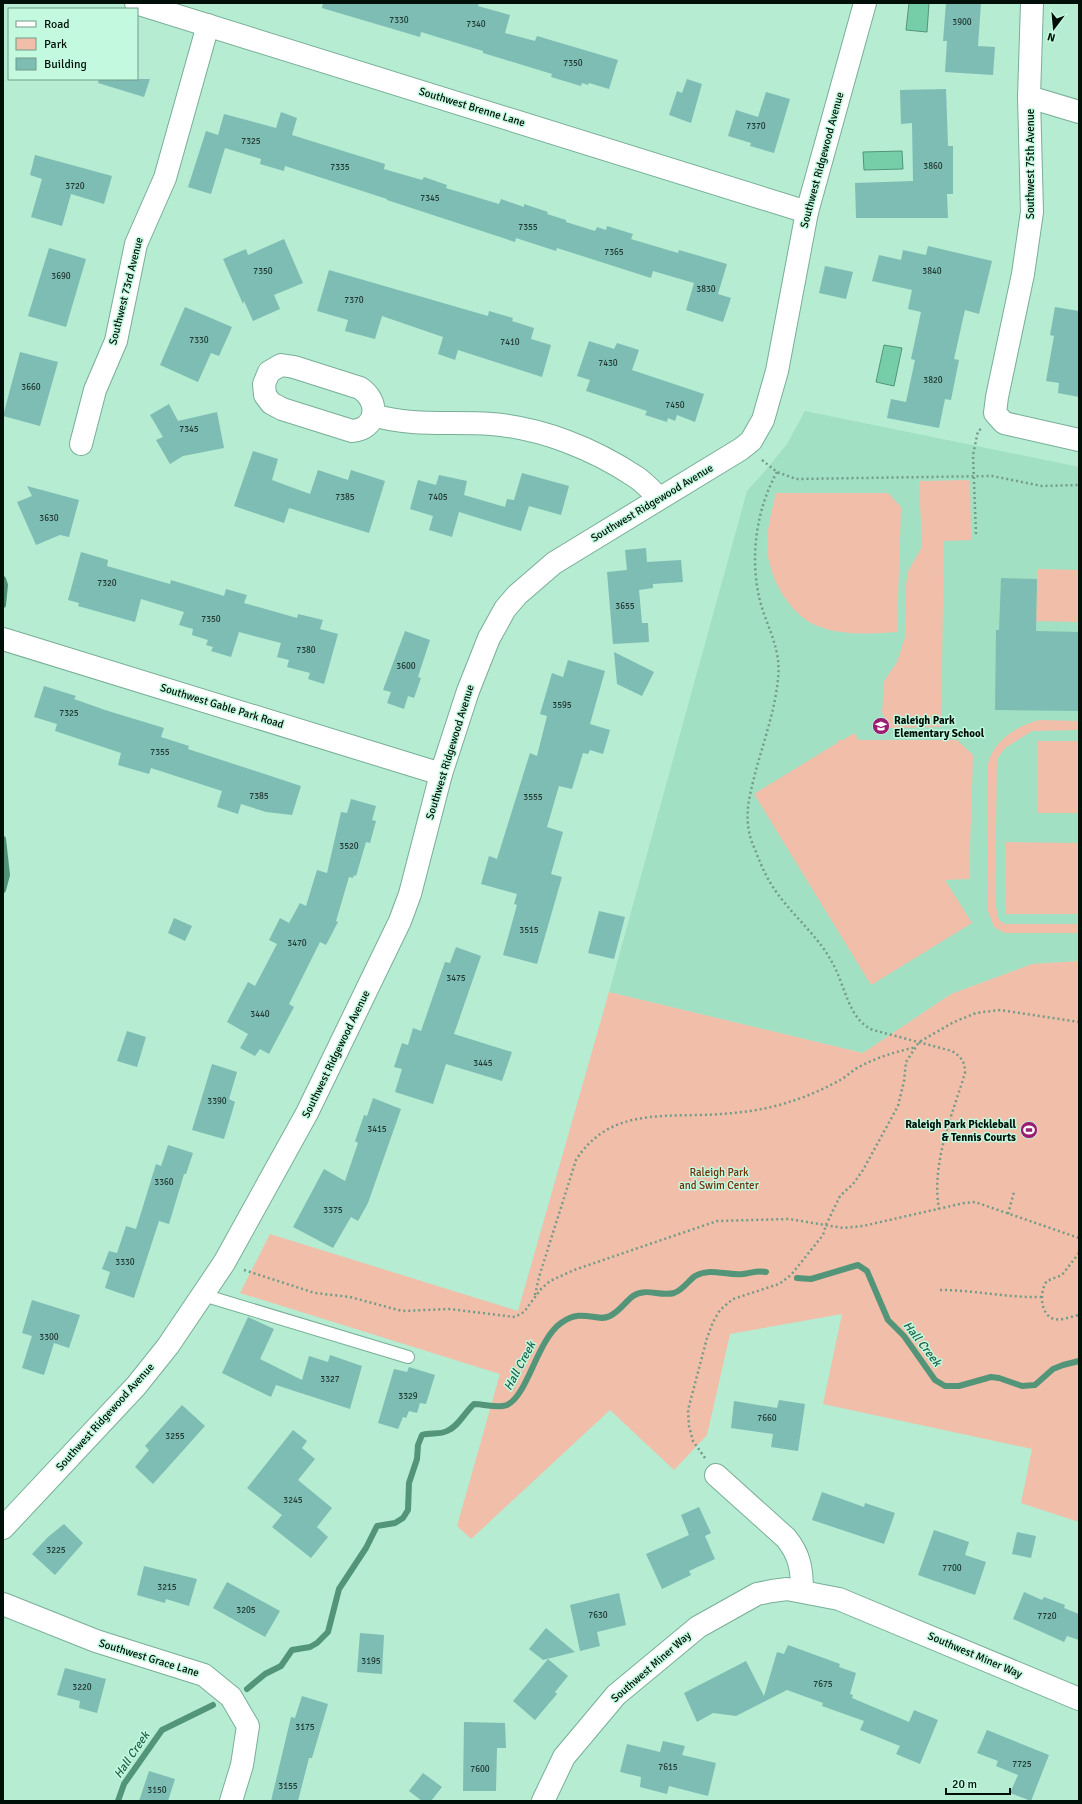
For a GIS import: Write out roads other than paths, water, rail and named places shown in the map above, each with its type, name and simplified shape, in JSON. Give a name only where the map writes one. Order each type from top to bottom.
[{"type":"street","name":"Southwest Brenne Lane","points":[[136,3],[208,24],[807,212]]},
{"type":"street","name":"Southwest Ridgewood Avenue","points":[[3,1528],[136,1386],[168,1346],[224,1264],[307,1113],[397,928],[410,894],[441,774],[468,691],[489,638],[505,609],[517,595],[554,563],[741,449],[751,441],[762,420],[777,371],[807,212],[865,3]]},
{"type":"street","name":"Southwest 75th Avenue","points":[[1032,3],[1029,97],[1032,212],[1023,274],[997,397],[996,413],[998,418],[1004,423],[1079,440]]},
{"type":"street","name":"Southwest 73rd Avenue","points":[[81,444],[96,390],[116,341],[136,244],[165,178],[208,24]]},
{"type":"street","points":[[1029,97],[1079,112]]},
{"type":"street","points":[[282,365],[294,366],[360,388],[369,394],[373,401],[373,415],[368,426],[360,430],[352,431],[282,409],[271,403],[265,395],[264,384],[269,372],[275,368],[282,365]]},
{"type":"street","points":[[373,415],[400,422],[492,424],[544,434],[572,444],[606,460],[638,478],[659,498]]},
{"type":"street","name":"Southwest Gable Park Road","points":[[3,639],[441,774]]},
{"type":"street","points":[[716,1475],[794,1547],[800,1562],[802,1591]]},
{"type":"street","name":"Southwest Miner Way","points":[[543,1801],[564,1757],[616,1695],[698,1626],[757,1594],[787,1589],[825,1595],[856,1606],[1079,1699]]},
{"type":"street","name":"Southwest Grace Lane","points":[[3,1604],[96,1641],[204,1675],[231,1697],[248,1726],[242,1765],[231,1801]]},
{"type":"lane","points":[[203,1295],[408,1357]]},
{"type":"waterway","points":[[3,579],[5,585],[3,605]]},
{"type":"waterway","points":[[3,839],[7,875],[3,890]]},
{"type":"waterway","name":"Hall Creek","points":[[797,1278],[811,1279],[858,1265],[867,1271],[888,1320],[904,1336],[935,1380],[945,1386],[959,1386],[991,1377],[999,1378],[1022,1386],[1035,1385],[1053,1369],[1079,1361]]},
{"type":"waterway","name":"Hall Creek","points":[[247,1689],[265,1674],[281,1666],[292,1650],[310,1647],[317,1643],[328,1632],[339,1589],[366,1548],[377,1526],[395,1523],[403,1518],[408,1510],[409,1483],[417,1459],[418,1445],[422,1435],[441,1433],[451,1429],[474,1404],[495,1406],[507,1405],[521,1390],[545,1342],[561,1323],[576,1316],[605,1318],[617,1312],[638,1293],[674,1293],[701,1273],[713,1272],[743,1274],[757,1271],[766,1272]]},
{"type":"waterway","name":"Hall Creek","points":[[118,1801],[124,1784],[162,1730],[213,1705]]},
{"type":"place","name":"Raleigh Park Elementary School","points":[[881,726]]},
{"type":"place","name":"Raleigh Park Pickleball & Tennis Courts","points":[[1029,1130]]},
{"type":"park label","name":"Raleigh Park and Swim Center","points":[[719,1178]]}]
